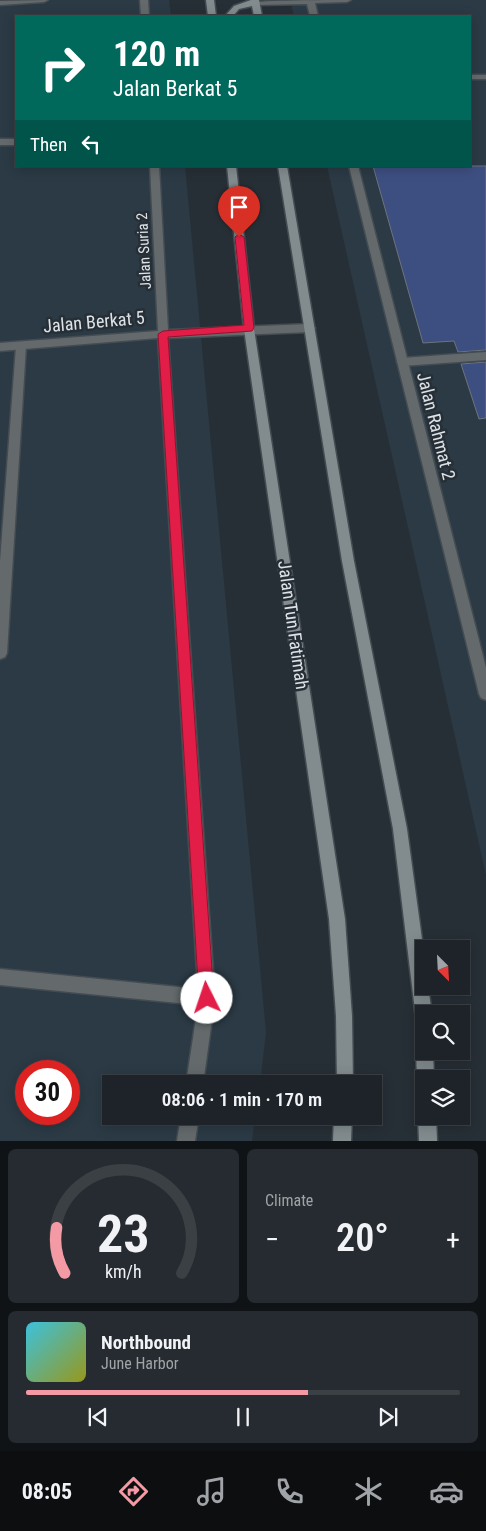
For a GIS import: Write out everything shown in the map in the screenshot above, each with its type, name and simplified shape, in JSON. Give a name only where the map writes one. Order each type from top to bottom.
[{"type":"main road","points":[[210,0],[212,15]]},
{"type":"main road","points":[[229,15],[231,11],[240,5],[255,1],[258,15]]},
{"type":"main road","name":"Jalan Tun Fatimah","points":[[231,167],[249,328],[337,919],[344,1016],[345,1075]]},
{"type":"main road","points":[[282,167],[348,561],[400,829],[422,1005]]},
{"type":"main road","points":[[342,1141],[343,1125]]},
{"type":"main road","points":[[427,1125],[428,1141]]},
{"type":"street","points":[[0,3],[44,0]]},
{"type":"street","points":[[144,0],[145,15]]},
{"type":"street","points":[[310,0],[314,15]]},
{"type":"street","points":[[255,1],[347,0]]},
{"type":"street","points":[[471,77],[486,76]]},
{"type":"street","points":[[0,142],[15,142]]},
{"type":"street","name":"Jalan Suria 2","points":[[154,167],[163,334],[207,998],[195,1075]]},
{"type":"street","name":"Jalan Rahmat 2","points":[[353,167],[486,694]]},
{"type":"street","name":"Jalan Berkat 5","points":[[0,347],[249,328],[310,328]]},
{"type":"street","points":[[0,653],[21,346]]},
{"type":"street","points":[[402,362],[486,356]]},
{"type":"street","points":[[0,977],[207,998]]},
{"type":"street","points":[[186,1141],[189,1125]]},
{"type":"shaded area","points":[[0,0],[169,0],[171,15],[15,15],[15,167],[185,167],[266,1032],[261,1075],[102,1075],[102,1125],[254,1125],[252,1141],[0,1141]]},
{"type":"shaded area","points":[[290,0],[486,0],[486,875],[327,167],[471,167],[471,15],[294,15]]},
{"type":"building","points":[[486,166],[486,350],[458,352],[454,341],[423,343],[373,167]]},
{"type":"building","points":[[486,362],[486,418],[479,419],[461,364]]},
{"type":"route","points":[[207,998],[163,334],[249,328],[239,237]]}]
